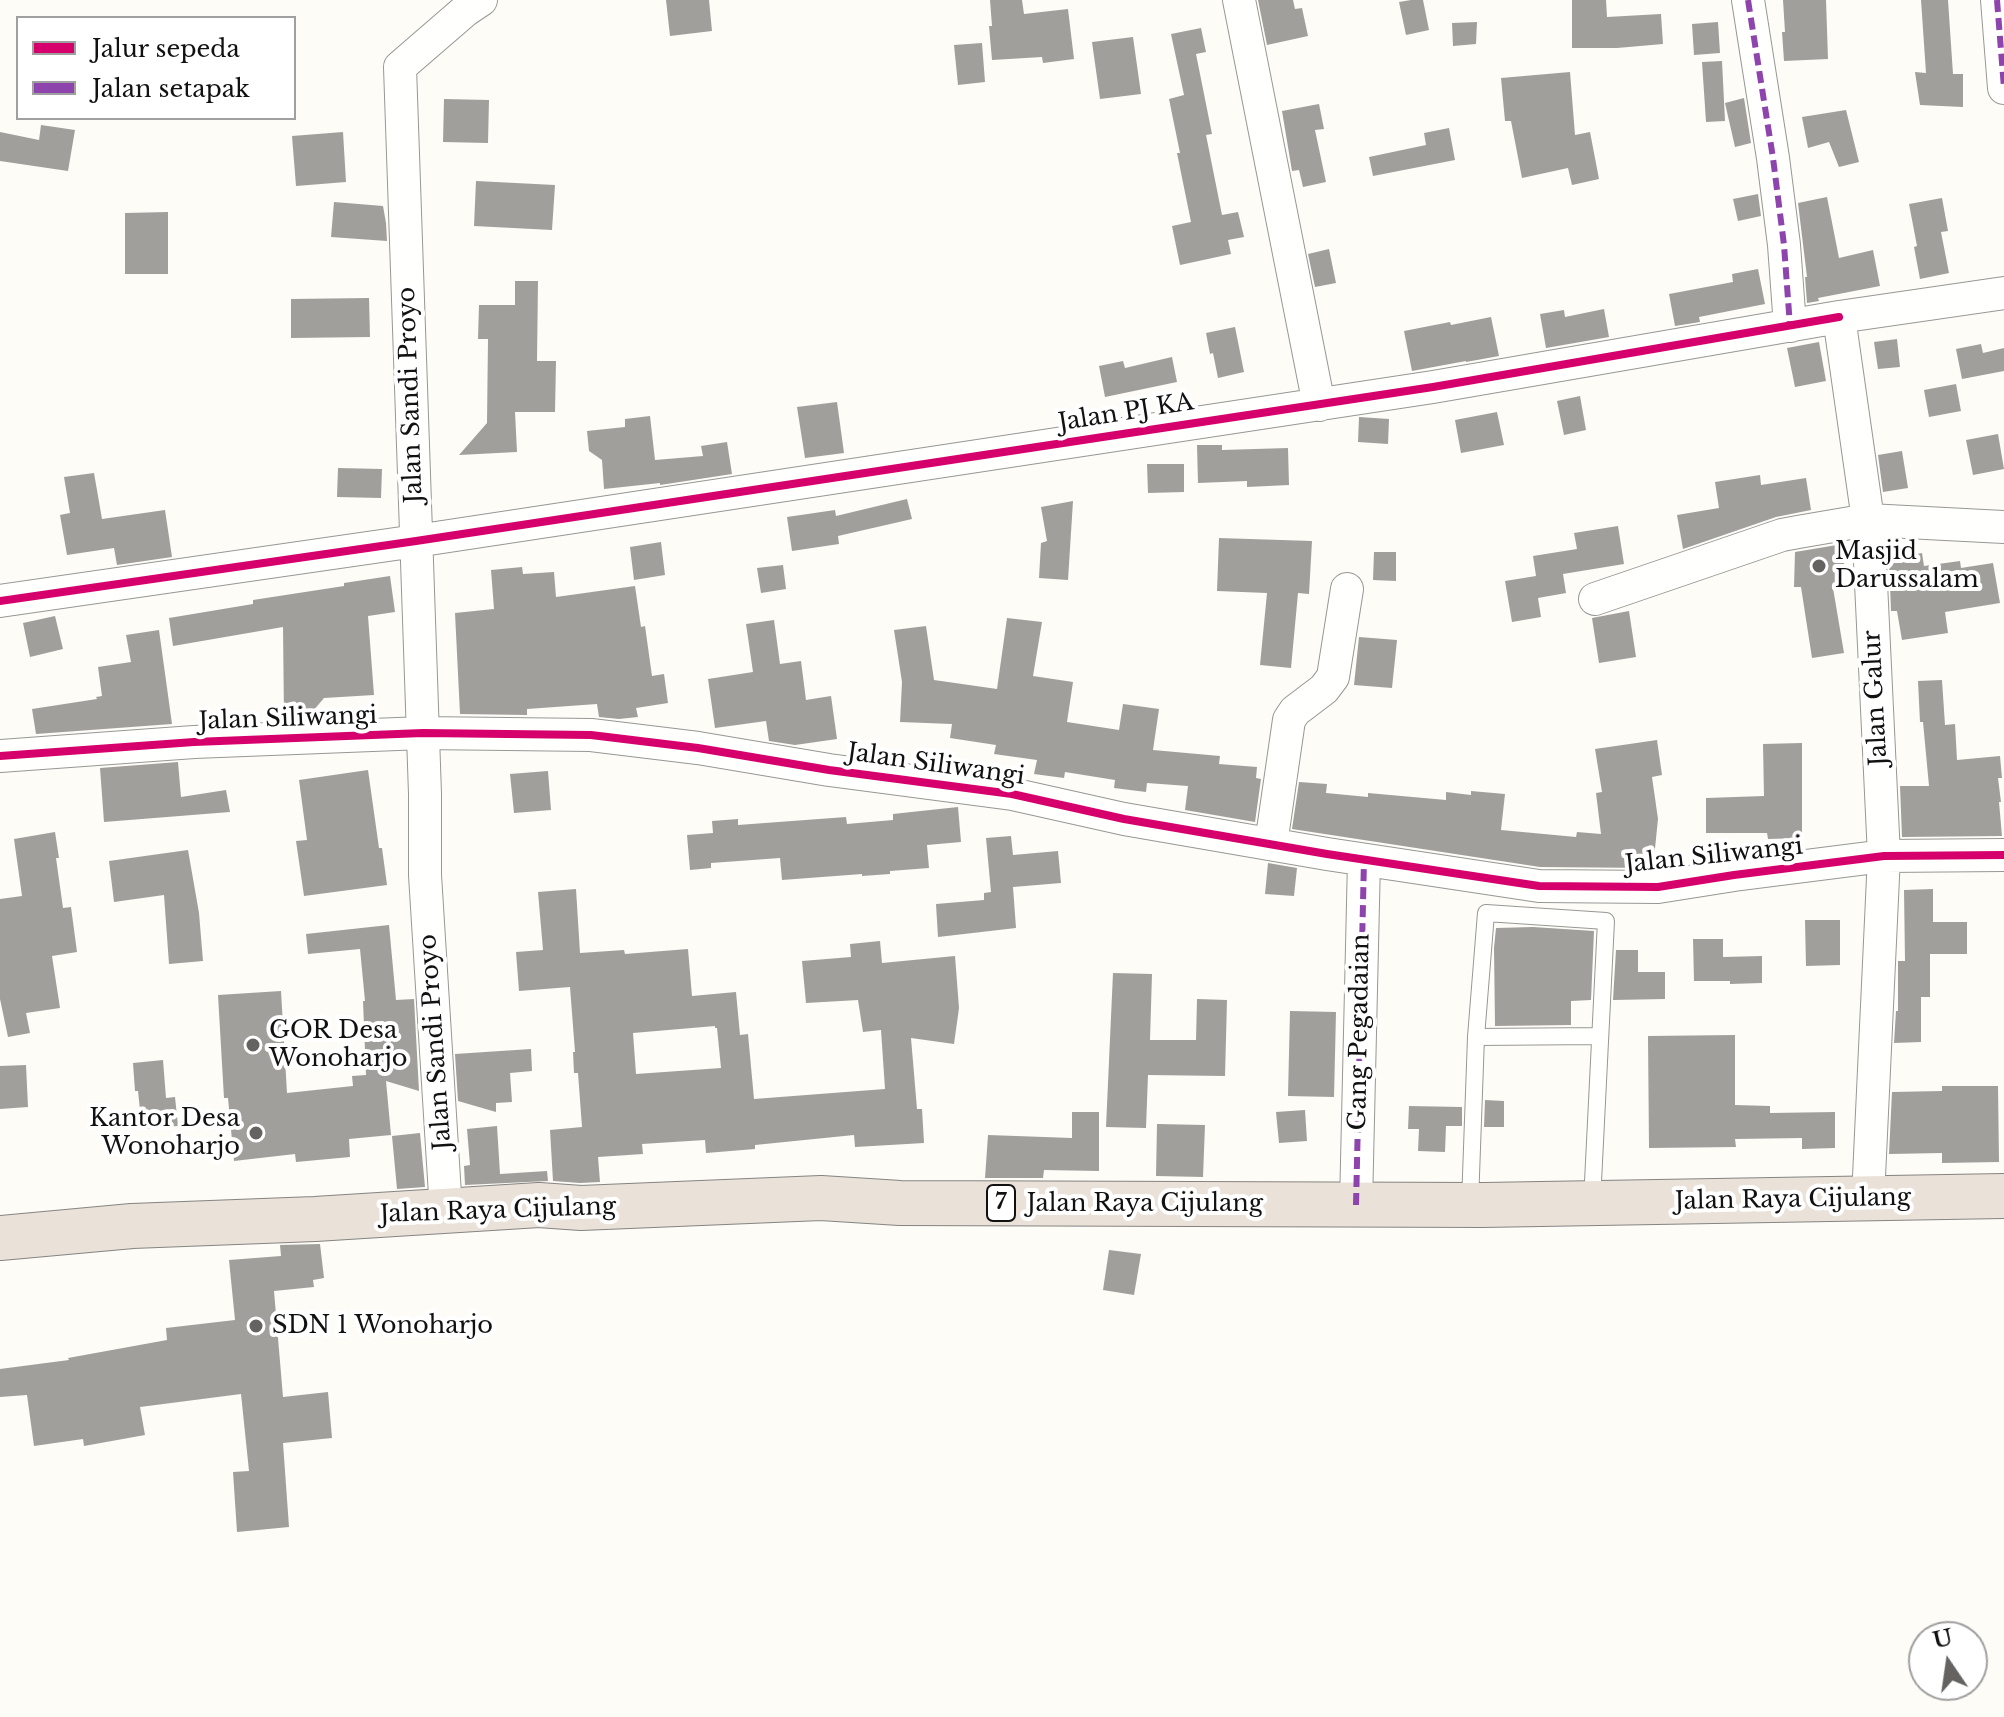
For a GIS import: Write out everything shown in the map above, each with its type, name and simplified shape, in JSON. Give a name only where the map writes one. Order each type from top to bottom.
[{"type":"highway","name":"Jalan Raya Cijulang","points":[[0,1238],[132,1226],[315,1219],[539,1205],[581,1208],[821,1198],[900,1203],[1470,1205],[2004,1196]]},
{"type":"street","name":"Jalan Sandi Proyo","points":[[446,1211],[425,875],[400,67],[481,0]]},
{"type":"street","points":[[1239,0],[1319,405]]},
{"type":"street","points":[[1748,0],[1775,172],[1790,326]]},
{"type":"street","points":[[1997,0],[2004,88]]},
{"type":"street","points":[[1839,317],[2004,293]]},
{"type":"street","name":"Jalan PJ KA","points":[[0,601],[1449,385],[1839,317]]},
{"type":"street","name":"Jalan Galur","points":[[1839,317],[1868,520],[1884,856],[1868,1198]]},
{"type":"street","points":[[1595,599],[1782,535],[1868,520],[2004,527]]},
{"type":"street","points":[[1271,844],[1289,720],[1333,677],[1347,589]]},
{"type":"street","name":"Jalan Siliwangi","points":[[0,756],[194,742],[423,733],[591,735],[1012,794],[1124,819],[1539,886],[1658,887],[1884,856],[2004,855]]},
{"type":"street","name":"Gang Pegadaian","points":[[1356,1205],[1364,860]]},
{"type":"lane","points":[[1470,1205],[1476,1037],[1486,913],[1606,921],[1592,1203]]},
{"type":"lane","points":[[1476,1037],[1600,1036]]},
{"type":"building","points":[[666,0],[709,0],[712,31],[670,36]]},
{"type":"building","points":[[990,0],[1022,0],[1024,14],[1068,9],[1074,59],[1043,63],[1042,57],[992,60]]},
{"type":"building","points":[[1258,0],[1293,0],[1295,9],[1302,8],[1308,36],[1267,45]]},
{"type":"building","points":[[1423,0],[1429,30],[1406,35],[1399,2]]},
{"type":"building","points":[[1572,0],[1606,0],[1607,17],[1661,14],[1663,44],[1572,48]]},
{"type":"building","points":[[1783,0],[1826,0],[1828,59],[1784,61]]},
{"type":"building","points":[[1921,0],[1948,0],[1953,74],[1963,74],[1963,107],[1920,105],[1915,72],[1926,73]]},
{"type":"building","points":[[1477,22],[1476,44],[1453,46],[1452,23]]},
{"type":"building","points":[[1718,22],[1720,53],[1694,55],[1692,24]]},
{"type":"building","points":[[1201,28],[1206,52],[1196,54],[1212,134],[1206,135],[1222,215],[1238,212],[1244,237],[1228,240],[1231,254],[1180,265],[1172,226],[1191,222],[1169,99],[1184,95],[1171,34]]},
{"type":"building","points":[[1133,37],[1141,94],[1100,99],[1092,42]]},
{"type":"building","points":[[982,43],[985,82],[958,85],[954,45]]},
{"type":"building","points":[[1722,61],[1725,121],[1706,122],[1702,62]]},
{"type":"building","points":[[1570,72],[1575,135],[1590,132],[1599,179],[1572,185],[1568,168],[1522,178],[1511,121],[1505,121],[1501,78]]},
{"type":"building","points":[[1744,98],[1751,143],[1735,147],[1725,103]]},
{"type":"building","points":[[444,99],[489,100],[488,143],[443,142]]},
{"type":"building","points":[[1319,104],[1324,129],[1315,130],[1326,182],[1303,187],[1299,170],[1292,171],[1282,111]]},
{"type":"building","points":[[1846,110],[1859,162],[1839,167],[1829,142],[1808,148],[1802,117]]},
{"type":"building","points":[[41,125],[75,130],[68,171],[0,161],[0,132],[39,140]]},
{"type":"building","points":[[1449,128],[1455,160],[1373,176],[1369,157],[1426,145],[1424,133]]},
{"type":"building","points":[[343,132],[346,182],[296,186],[292,136]]},
{"type":"building","points":[[476,181],[555,185],[552,230],[474,226]]},
{"type":"building","points":[[1758,194],[1761,216],[1738,221],[1733,199]]},
{"type":"building","points":[[1827,197],[1839,258],[1873,250],[1880,286],[1807,303],[1798,203]]},
{"type":"building","points":[[1942,198],[1948,231],[1941,232],[1949,273],[1920,279],[1909,204]]},
{"type":"building","points":[[334,202],[383,206],[387,241],[331,237]]},
{"type":"building","points":[[168,212],[168,274],[125,274],[125,213]]},
{"type":"building","points":[[1329,249],[1336,283],[1315,287],[1308,254]]},
{"type":"building","points":[[1758,269],[1765,304],[1699,317],[1700,322],[1675,326],[1669,294],[1733,282],[1732,274]]},
{"type":"building","points":[[515,281],[538,281],[537,361],[556,361],[555,412],[515,412],[517,452],[459,455],[487,423],[488,339],[478,339],[479,305],[515,305]]},
{"type":"building","points":[[369,298],[370,337],[291,338],[291,299]]},
{"type":"building","points":[[1604,309],[1609,337],[1546,348],[1540,314],[1564,310],[1565,317]]},
{"type":"building","points":[[1491,317],[1499,356],[1412,371],[1404,331]]},
{"type":"building","points":[[1235,327],[1244,372],[1218,378],[1206,333]]},
{"type":"building","points":[[1897,339],[1900,367],[1878,369],[1874,342]]},
{"type":"building","points":[[1819,342],[1826,381],[1795,387],[1787,348]]},
{"type":"building","points":[[1981,344],[1983,353],[2004,348],[2004,371],[1962,379],[1956,349]]},
{"type":"building","points":[[1172,357],[1177,382],[1105,397],[1099,366],[1123,361],[1125,368]]},
{"type":"building","points":[[1956,384],[1961,411],[1929,417],[1924,390]]},
{"type":"building","points":[[1580,396],[1586,430],[1564,435],[1557,401]]},
{"type":"building","points":[[837,402],[844,453],[805,458],[797,407]]},
{"type":"building","points":[[1497,412],[1504,445],[1461,453],[1455,420]]},
{"type":"building","points":[[650,416],[655,460],[703,456],[701,446],[727,442],[732,474],[660,485],[604,489],[602,460],[589,451],[587,431],[625,427],[625,419]]},
{"type":"building","points":[[1359,417],[1389,419],[1388,444],[1358,442]]},
{"type":"building","points":[[1998,434],[2004,469],[1973,475],[1966,440]]},
{"type":"building","points":[[1197,445],[1222,445],[1222,450],[1288,448],[1289,485],[1247,487],[1247,481],[1198,483]]},
{"type":"building","points":[[1902,451],[1908,488],[1883,492],[1878,455]]},
{"type":"building","points":[[1147,464],[1184,464],[1184,492],[1148,493]]},
{"type":"building","points":[[338,468],[382,469],[381,498],[337,497]]},
{"type":"building","points":[[94,473],[102,519],[165,510],[172,557],[117,565],[114,548],[67,555],[60,515],[70,513],[64,477]]},
{"type":"building","points":[[1760,475],[1761,485],[1806,478],[1811,510],[1776,517],[1683,549],[1677,515],[1719,508],[1715,482]]},
{"type":"building","points":[[907,499],[912,519],[838,536],[839,544],[792,551],[787,517],[835,510],[836,516]]},
{"type":"building","points":[[1073,501],[1068,580],[1039,578],[1041,543],[1047,541],[1041,507]]},
{"type":"building","points":[[1618,526],[1624,564],[1563,574],[1566,593],[1538,598],[1541,617],[1512,622],[1505,581],[1536,576],[1533,556],[1577,549],[1574,533]]},
{"type":"building","points":[[1219,538],[1312,541],[1309,594],[1298,593],[1291,668],[1260,665],[1267,593],[1217,591]]},
{"type":"building","points":[[661,542],[665,575],[634,580],[630,547]]},
{"type":"building","points":[[1845,545],[1843,588],[1833,588],[1844,653],[1812,658],[1801,587],[1794,587],[1795,552]]},
{"type":"building","points":[[1374,552],[1396,552],[1396,581],[1373,580]]},
{"type":"building","points":[[1922,553],[1924,566],[1960,561],[1961,568],[1993,563],[2000,603],[1945,612],[1948,633],[1902,640],[1897,611],[1891,611],[1889,559]]},
{"type":"building","points":[[783,565],[786,589],[761,593],[757,568]]},
{"type":"building","points":[[522,567],[523,574],[554,572],[556,597],[635,586],[641,627],[645,626],[652,676],[664,674],[668,703],[636,708],[638,717],[619,719],[599,717],[597,704],[527,709],[527,715],[460,714],[455,613],[494,609],[491,570]]},
{"type":"building","points":[[390,576],[395,612],[368,616],[374,695],[324,698],[308,717],[284,718],[283,627],[173,646],[169,618]]},
{"type":"building","points":[[1629,611],[1636,657],[1599,663],[1592,618]]},
{"type":"building","points":[[55,616],[63,649],[30,657],[23,623]]},
{"type":"building","points":[[1007,618],[1042,622],[1033,676],[1073,682],[1067,722],[1119,730],[1123,704],[1159,709],[1153,750],[1220,756],[1219,764],[1257,767],[1256,778],[1261,779],[1255,822],[1185,810],[1188,786],[1147,783],[1146,792],[1114,788],[1115,780],[1065,772],[1064,778],[1034,774],[1037,760],[994,754],[996,745],[950,738],[952,724],[900,722],[902,682],[894,630],[926,626],[934,680],[997,689]]},
{"type":"building","points":[[774,620],[780,664],[801,661],[806,700],[831,696],[837,739],[795,745],[769,741],[766,721],[715,728],[708,679],[753,672],[746,624]]},
{"type":"building","points":[[159,630],[172,724],[36,734],[32,709],[102,696],[98,667],[131,662],[126,635]]},
{"type":"building","points":[[1359,637],[1397,640],[1392,688],[1354,685]]},
{"type":"building","points":[[1942,680],[1945,725],[1955,724],[1957,760],[2000,756],[2002,778],[1998,778],[2002,836],[1902,837],[1900,786],[1929,786],[1918,681]]},
{"type":"building","points":[[1657,740],[1662,775],[1652,777],[1658,819],[1653,868],[1540,867],[1292,829],[1299,782],[1327,784],[1326,793],[1368,797],[1368,793],[1446,800],[1446,792],[1505,794],[1501,830],[1576,837],[1577,832],[1601,834],[1596,793],[1602,792],[1595,749]]},
{"type":"building","points":[[1802,743],[1802,838],[1768,839],[1767,833],[1706,833],[1706,798],[1764,796],[1763,744]]},
{"type":"building","points":[[178,762],[181,797],[226,790],[230,812],[104,822],[100,768]]},
{"type":"building","points":[[368,770],[387,885],[304,896],[296,841],[307,840],[299,780]]},
{"type":"building","points":[[548,771],[551,810],[514,813],[510,774]]},
{"type":"building","points":[[958,807],[961,842],[927,845],[929,868],[890,871],[890,874],[782,880],[780,858],[711,863],[711,868],[690,870],[687,835],[713,833],[712,821],[738,819],[738,825],[846,817],[847,824],[893,820],[893,814]]},
{"type":"building","points":[[55,832],[63,908],[71,907],[77,952],[52,956],[60,1008],[26,1013],[30,1033],[8,1037],[0,999],[0,899],[22,896],[14,839]]},
{"type":"building","points":[[1011,836],[1013,855],[1058,851],[1061,883],[1013,887],[1016,928],[938,937],[936,904],[984,900],[984,893],[991,892],[986,838]]},
{"type":"building","points":[[188,850],[199,913],[203,961],[169,964],[164,895],[114,902],[109,861]]},
{"type":"building","points":[[1268,863],[1297,868],[1294,896],[1265,894]]},
{"type":"building","points":[[576,889],[580,953],[624,950],[625,954],[688,949],[692,996],[736,992],[740,1035],[748,1034],[754,1099],[885,1089],[881,1030],[863,1032],[858,1000],[806,1003],[802,961],[851,957],[850,944],[880,941],[882,963],[955,956],[959,1008],[954,1044],[911,1038],[917,1109],[922,1109],[924,1143],[855,1147],[854,1135],[706,1153],[705,1140],[642,1144],[643,1154],[598,1157],[600,1182],[553,1181],[550,1130],[582,1127],[578,1073],[574,1073],[570,987],[519,991],[516,952],[543,950],[538,892]],"holes":[[[715,1028],[721,1068],[636,1074],[633,1033]]]},
{"type":"building","points":[[1933,889],[1933,922],[1967,922],[1967,954],[1930,954],[1930,997],[1921,997],[1921,1042],[1894,1043],[1898,1011],[1898,961],[1905,961],[1904,890]]},
{"type":"building","points":[[1805,920],[1840,920],[1840,965],[1806,966]]},
{"type":"building","points":[[389,925],[396,1000],[414,999],[419,1091],[386,1081],[391,1135],[349,1139],[350,1157],[296,1162],[295,1154],[234,1161],[228,1098],[224,1098],[218,995],[281,991],[287,1093],[353,1086],[352,1076],[366,1075],[365,1001],[360,949],[308,954],[306,934]]},
{"type":"building","points":[[1496,928],[1594,931],[1591,1000],[1571,1001],[1571,1025],[1495,1026]]},
{"type":"building","points":[[1693,939],[1723,939],[1723,957],[1762,956],[1762,983],[1694,981]]},
{"type":"building","points":[[1616,950],[1638,950],[1638,972],[1665,972],[1665,999],[1613,1000]]},
{"type":"building","points":[[1113,973],[1152,974],[1150,1040],[1196,1040],[1197,999],[1227,1000],[1225,1076],[1148,1075],[1146,1128],[1106,1127]]},
{"type":"building","points":[[1290,1011],[1336,1012],[1334,1097],[1288,1096]]},
{"type":"building","points":[[1735,1035],[1735,1105],[1770,1106],[1770,1113],[1835,1112],[1835,1148],[1802,1149],[1802,1138],[1735,1139],[1736,1147],[1649,1148],[1648,1036]]},
{"type":"building","points":[[531,1049],[532,1071],[510,1073],[512,1102],[496,1103],[496,1112],[458,1101],[455,1054]]},
{"type":"building","points":[[163,1060],[166,1098],[175,1097],[178,1126],[142,1129],[133,1063]]},
{"type":"building","points":[[26,1065],[28,1107],[0,1109],[0,1066]]},
{"type":"building","points":[[1942,1086],[1998,1086],[1999,1162],[1942,1163],[1942,1153],[1889,1154],[1892,1092],[1942,1091]]},
{"type":"building","points":[[1485,1100],[1504,1101],[1504,1127],[1484,1127]]},
{"type":"building","points":[[1409,1106],[1462,1107],[1462,1126],[1446,1126],[1445,1152],[1418,1151],[1419,1129],[1408,1129]]},
{"type":"building","points":[[1305,1110],[1307,1141],[1279,1143],[1276,1112]]},
{"type":"building","points":[[1072,1112],[1099,1112],[1099,1171],[1044,1170],[1043,1178],[985,1178],[988,1135],[1072,1138]]},
{"type":"building","points":[[1157,1124],[1205,1125],[1203,1177],[1156,1176]]},
{"type":"building","points":[[497,1126],[500,1174],[547,1171],[548,1181],[465,1185],[464,1166],[470,1165],[467,1129]]},
{"type":"building","points":[[420,1133],[425,1187],[397,1189],[392,1136]]},
{"type":"building","points":[[320,1244],[324,1278],[313,1280],[314,1287],[274,1291],[283,1397],[328,1392],[332,1438],[283,1443],[289,1527],[237,1532],[233,1472],[249,1471],[241,1394],[140,1407],[145,1435],[84,1446],[83,1439],[34,1446],[27,1395],[0,1397],[0,1369],[69,1360],[167,1340],[166,1328],[235,1320],[229,1260],[281,1256],[280,1245]]},
{"type":"building","points":[[1109,1250],[1141,1254],[1134,1295],[1103,1290]]},
{"type":"marked path","points":[[1748,0],[1773,158],[1790,326]]},
{"type":"marked path","points":[[1997,0],[2004,88]]},
{"type":"marked path","points":[[1356,1205],[1364,860]]},
{"type":"cycle path","points":[[0,601],[1433,387],[1839,317]]},
{"type":"cycle path","points":[[0,756],[194,742],[423,733],[591,735],[1012,794],[1124,819],[1539,886],[1658,887],[1884,856],[2004,855]]},
{"type":"place","name":"Masjid Darussalam","points":[[1819,566]]},
{"type":"place","name":"GOR Desa Wonoharjo","points":[[253,1045]]},
{"type":"place","name":"Kantor Desa Wonoharjo","points":[[256,1133]]},
{"type":"place","name":"SDN 1 Wonoharjo","points":[[256,1326]]}]
